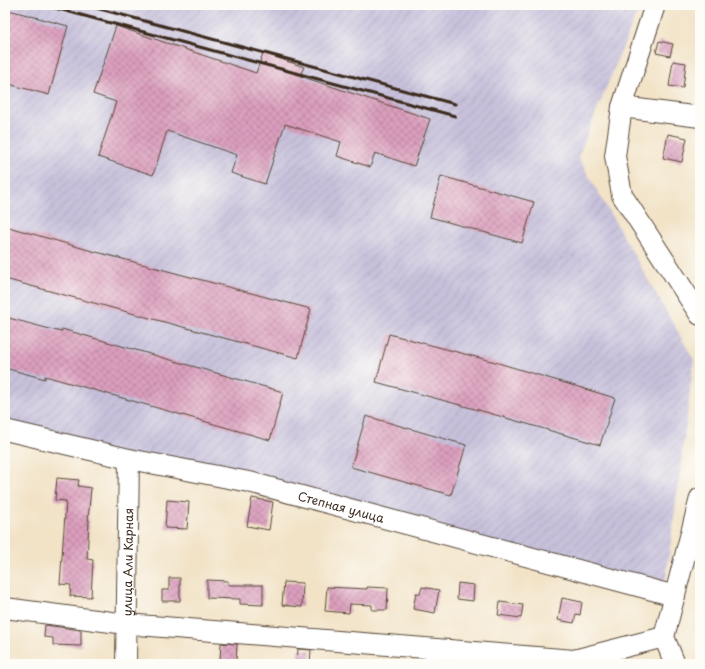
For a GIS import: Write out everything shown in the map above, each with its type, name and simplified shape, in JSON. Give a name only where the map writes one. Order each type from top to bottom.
[{"type":"street","points":[[655,5],[622,107],[615,156],[622,195],[700,315]]},
{"type":"street","points":[[622,107],[700,117]]},
{"type":"street","name":"Степная улица","points":[[5,430],[129,459],[250,482],[675,596]]},
{"type":"street","name":"улица Али Карная","points":[[126,664],[129,459]]},
{"type":"street","points":[[675,664],[664,637],[698,518],[700,498]]},
{"type":"street","points":[[5,608],[126,624],[574,660],[664,637]]},
{"type":"shaded area","points":[[5,5],[640,5],[578,157],[694,360],[665,588],[5,430]]},
{"type":"building","points":[[5,9],[68,26],[49,95],[5,83]]},
{"type":"building","points":[[116,26],[256,73],[263,53],[304,67],[300,76],[430,119],[414,166],[375,153],[370,167],[337,156],[341,142],[285,124],[265,184],[231,173],[237,155],[167,131],[153,175],[98,157],[116,102],[93,94]]},
{"type":"building","points":[[659,41],[673,44],[670,56],[656,53]]},
{"type":"building","points":[[673,61],[686,63],[683,88],[669,86]]},
{"type":"building","points":[[668,134],[687,138],[682,162],[663,158]]},
{"type":"building","points":[[441,176],[534,202],[522,243],[430,217]]},
{"type":"building","points":[[5,226],[85,249],[311,309],[298,358],[5,279]]},
{"type":"building","points":[[5,317],[61,332],[62,329],[283,392],[270,440],[45,376],[45,379],[5,368]]},
{"type":"building","points":[[389,334],[495,362],[615,398],[600,445],[376,382]]},
{"type":"building","points":[[366,416],[466,445],[451,495],[351,467]]},
{"type":"building","points":[[57,478],[79,480],[78,486],[91,488],[87,559],[93,560],[91,597],[70,596],[71,585],[60,584],[66,501],[55,500]]},
{"type":"building","points":[[252,498],[273,502],[269,530],[247,526]]},
{"type":"building","points":[[167,500],[189,502],[187,529],[165,528]]},
{"type":"building","points":[[169,578],[180,578],[180,601],[162,601],[162,590],[169,590]]},
{"type":"building","points":[[207,580],[228,581],[228,585],[263,585],[263,605],[240,604],[240,599],[207,598]]},
{"type":"building","points":[[284,582],[303,583],[302,607],[282,605]]},
{"type":"building","points":[[458,583],[474,585],[473,601],[457,599]]},
{"type":"building","points":[[327,587],[367,589],[367,587],[388,588],[387,610],[372,610],[372,605],[350,604],[349,613],[325,611]]},
{"type":"building","points":[[422,587],[439,590],[435,613],[413,609],[416,593],[420,594]]},
{"type":"building","points":[[562,598],[582,602],[580,615],[576,614],[574,623],[558,620]]},
{"type":"building","points":[[500,602],[523,605],[521,618],[498,615]]},
{"type":"building","points":[[45,625],[81,630],[81,646],[53,645],[53,638],[44,637]]},
{"type":"building","points":[[221,643],[237,644],[236,663],[220,662]]},
{"type":"building","points":[[298,649],[311,650],[310,664],[297,664]]},
{"type":"railway","points":[[44,5],[455,116]]},
{"type":"railway","points":[[85,5],[455,104]]}]
